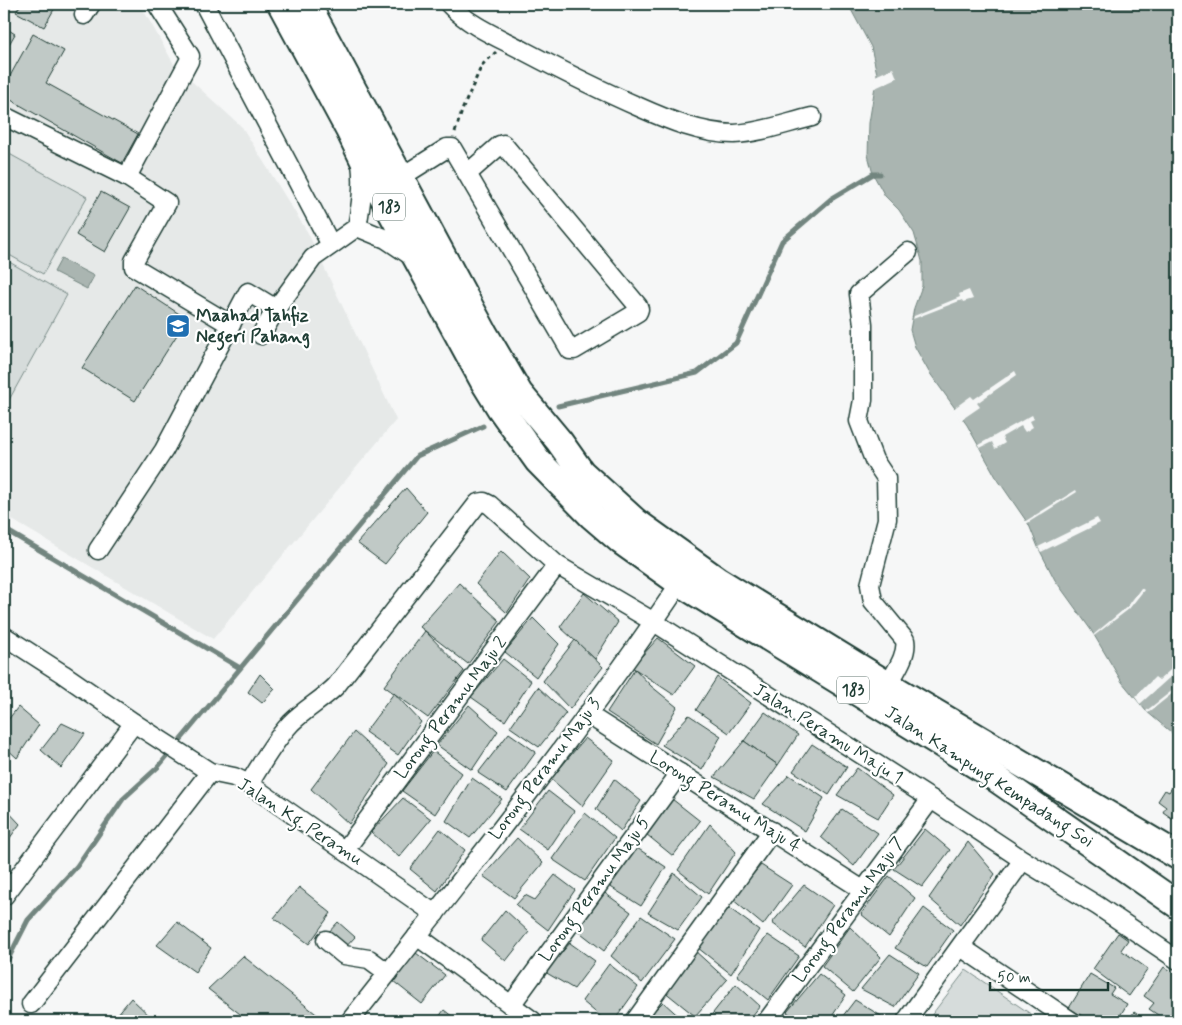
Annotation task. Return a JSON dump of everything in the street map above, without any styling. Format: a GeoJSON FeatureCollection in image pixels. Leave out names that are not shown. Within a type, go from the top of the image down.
{"type":"FeatureCollection","features":[{"type":"Feature","properties":{"kind":"highway","name":"183"},"geometry":{"type":"LineString","coordinates":[[281,4],[484,382],[510,401]]}},
{"type":"Feature","properties":{"kind":"highway","name":"183"},"geometry":{"type":"LineString","coordinates":[[307,4],[480,324],[510,401]]}},
{"type":"Feature","properties":{"kind":"highway","name":"Jalan Kampung Kempadang Soi"},"geometry":{"type":"LineString","coordinates":[[510,401],[558,440],[581,472],[601,492],[636,522],[717,580],[1178,856]]}},
{"type":"Feature","properties":{"kind":"highway","name":"Jalan Kampung Kempadang Soi"},"geometry":{"type":"LineString","coordinates":[[510,401],[538,461],[592,516],[621,541],[680,583],[984,770],[1178,903]]}},
{"type":"Feature","properties":{"kind":"highway"},"geometry":{"type":"LineString","coordinates":[[1178,870],[1174,870],[1169,874],[1168,881],[1178,903]]}},
{"type":"Feature","properties":{"kind":"street"},"geometry":{"type":"LineString","coordinates":[[127,177],[190,56],[157,4]]}},
{"type":"Feature","properties":{"kind":"street"},"geometry":{"type":"LineString","coordinates":[[204,4],[331,245]]}},
{"type":"Feature","properties":{"kind":"street"},"geometry":{"type":"LineString","coordinates":[[449,4],[455,11],[479,27],[591,86],[668,120],[704,130],[733,134],[757,131],[812,117]]}},
{"type":"Feature","properties":{"kind":"street"},"geometry":{"type":"LineString","coordinates":[[4,116],[127,177],[167,203],[134,261],[134,266],[231,325]]}},
{"type":"Feature","properties":{"kind":"street"},"geometry":{"type":"LineString","coordinates":[[261,335],[276,309],[313,258],[357,227],[363,180],[361,160],[349,130]]}},
{"type":"Feature","properties":{"kind":"street"},"geometry":{"type":"LineString","coordinates":[[401,177],[448,148],[452,148],[467,174],[570,350],[574,350],[638,312],[638,306],[503,144],[467,174]]}},
{"type":"Feature","properties":{"kind":"street"},"geometry":{"type":"LineString","coordinates":[[357,227],[386,239],[418,260]]}},
{"type":"Feature","properties":{"kind":"street"},"geometry":{"type":"LineString","coordinates":[[888,684],[905,653],[906,646],[904,640],[873,601],[870,585],[887,519],[886,478],[874,460],[860,421],[863,400],[863,324],[859,294],[908,252]]}},
{"type":"Feature","properties":{"kind":"street"},"geometry":{"type":"LineString","coordinates":[[98,550],[164,450],[248,292],[276,309]]}},
{"type":"Feature","properties":{"kind":"street","name":"Jalan Peramu Maju 1"},"geometry":{"type":"LineString","coordinates":[[249,784],[277,739],[292,722],[324,698],[336,686],[478,503],[484,502],[490,505],[557,566],[654,622],[1113,916],[1178,960]]}},
{"type":"Feature","properties":{"kind":"street","name":"Lorong Peramu Maju 2"},"geometry":{"type":"LineString","coordinates":[[345,850],[557,566]]}},
{"type":"Feature","properties":{"kind":"street","name":"Lorong Peramu Maju 3"},"geometry":{"type":"LineString","coordinates":[[350,1021],[435,914],[587,714],[680,583]]}},
{"type":"Feature","properties":{"kind":"street","name":"Jalan Kg. Peramu"},"geometry":{"type":"LineString","coordinates":[[4,636],[210,772],[234,777],[249,784],[435,914]]}},
{"type":"Feature","properties":{"kind":"street","name":"Lorong Peramu Maju 4"},"geometry":{"type":"LineString","coordinates":[[587,714],[863,890]]}},
{"type":"Feature","properties":{"kind":"street"},"geometry":{"type":"LineString","coordinates":[[4,896],[134,723]]}},
{"type":"Feature","properties":{"kind":"street"},"geometry":{"type":"LineString","coordinates":[[31,1004],[210,772]]}},
{"type":"Feature","properties":{"kind":"street","name":"Lorong Peramu Maju 5"},"geometry":{"type":"LineString","coordinates":[[511,1005],[680,773]]}},
{"type":"Feature","properties":{"kind":"street","name":"Lorong Peramu Maju 7"},"geometry":{"type":"LineString","coordinates":[[767,1021],[931,799]]}},
{"type":"Feature","properties":{"kind":"street"},"geometry":{"type":"LineString","coordinates":[[635,1021],[772,831]]}},
{"type":"Feature","properties":{"kind":"street"},"geometry":{"type":"LineString","coordinates":[[906,1021],[1023,860]]}},
{"type":"Feature","properties":{"kind":"street"},"geometry":{"type":"LineString","coordinates":[[417,936],[533,1021]]}},
{"type":"Feature","properties":{"kind":"street"},"geometry":{"type":"LineString","coordinates":[[326,940],[344,955],[369,959],[388,973]]}},
{"type":"Feature","properties":{"kind":"street"},"geometry":{"type":"LineString","coordinates":[[961,947],[1071,1021]]}},
{"type":"Feature","properties":{"kind":"path"},"geometry":{"type":"LineString","coordinates":[[448,148],[482,65],[507,41]]}},
{"type":"Feature","properties":{"kind":"shaded area","name":"Maahad Tahfiz Negeri Pahang"},"geometry":{"type":"Polygon","coordinates":[[[4,4],[140,4],[175,66],[242,127],[308,233],[396,420],[213,639],[4,515],[4,4]]]}},
{"type":"Feature","properties":{"kind":"shaded area"},"geometry":{"type":"Polygon","coordinates":[[[848,4],[1178,4],[1178,738],[1146,711],[1122,682],[1091,630],[1055,580],[1029,525],[996,477],[967,425],[929,372],[915,347],[910,330],[914,308],[922,286],[922,261],[914,233],[899,210],[885,196],[873,174],[868,155],[869,123],[877,74],[871,47],[848,4]]]}},
{"type":"Feature","properties":{"kind":"shaded area"},"geometry":{"type":"Polygon","coordinates":[[[4,151],[87,197],[43,274],[4,252],[4,151]]]}},
{"type":"Feature","properties":{"kind":"shaded area"},"geometry":{"type":"Polygon","coordinates":[[[4,259],[67,295],[4,409],[4,259]]]}},
{"type":"Feature","properties":{"kind":"shaded area"},"geometry":{"type":"Polygon","coordinates":[[[61,259],[94,276],[87,289],[54,272],[61,259]]]}},
{"type":"Feature","properties":{"kind":"shaded area"},"geometry":{"type":"Polygon","coordinates":[[[966,970],[1041,1021],[927,1021],[966,970]]]}},
{"type":"Feature","properties":{"kind":"pier"},"geometry":{"type":"Polygon","coordinates":[[[893,68],[897,78],[873,89],[875,76],[893,68]]]}},
{"type":"Feature","properties":{"kind":"pier"},"geometry":{"type":"Polygon","coordinates":[[[969,290],[973,299],[963,302],[962,300],[913,319],[914,316],[960,297],[959,294],[969,290]]]}},
{"type":"Feature","properties":{"kind":"pier"},"geometry":{"type":"Polygon","coordinates":[[[1015,371],[1017,375],[977,403],[980,407],[961,420],[953,409],[971,396],[974,399],[1015,371]]]}},
{"type":"Feature","properties":{"kind":"pier"},"geometry":{"type":"Polygon","coordinates":[[[1032,415],[1034,419],[1030,421],[1033,427],[1025,432],[1021,426],[1002,437],[1005,443],[995,449],[992,442],[980,448],[978,445],[1032,415]]]}},
{"type":"Feature","properties":{"kind":"pier"},"geometry":{"type":"Polygon","coordinates":[[[1076,490],[1077,492],[1026,524],[1024,522],[1076,490]]]}},
{"type":"Feature","properties":{"kind":"pier"},"geometry":{"type":"Polygon","coordinates":[[[1097,518],[1100,523],[1041,552],[1038,547],[1097,518]]]}},
{"type":"Feature","properties":{"kind":"pier"},"geometry":{"type":"Polygon","coordinates":[[[1141,588],[1144,590],[1129,609],[1093,635],[1128,606],[1141,588]]]}},
{"type":"Feature","properties":{"kind":"pier"},"geometry":{"type":"Polygon","coordinates":[[[1178,663],[1178,670],[1140,704],[1135,697],[1155,677],[1159,680],[1178,663]]]}},
{"type":"Feature","properties":{"kind":"pier"},"geometry":{"type":"Polygon","coordinates":[[[1178,686],[1178,689],[1148,713],[1146,711],[1178,686]]]}},
{"type":"Feature","properties":{"kind":"building"},"geometry":{"type":"Polygon","coordinates":[[[21,4],[57,4],[44,27],[16,12],[21,4]]]}},
{"type":"Feature","properties":{"kind":"building"},"geometry":{"type":"Polygon","coordinates":[[[4,27],[15,34],[4,53],[4,27]]]}},
{"type":"Feature","properties":{"kind":"building"},"geometry":{"type":"Polygon","coordinates":[[[33,34],[64,51],[46,83],[138,134],[122,163],[4,96],[4,87],[33,34]]]}},
{"type":"Feature","properties":{"kind":"building"},"geometry":{"type":"Polygon","coordinates":[[[101,192],[130,208],[105,252],[76,235],[101,192]]]}},
{"type":"Feature","properties":{"kind":"building"},"geometry":{"type":"Polygon","coordinates":[[[135,285],[187,319],[135,401],[82,368],[135,285]]]}},
{"type":"Feature","properties":{"kind":"building"},"geometry":{"type":"Polygon","coordinates":[[[406,488],[427,512],[385,564],[357,543],[406,488]]]}},
{"type":"Feature","properties":{"kind":"building"},"geometry":{"type":"Polygon","coordinates":[[[501,551],[530,579],[507,613],[476,584],[501,551]]]}},
{"type":"Feature","properties":{"kind":"building"},"geometry":{"type":"Polygon","coordinates":[[[459,583],[500,621],[468,664],[420,627],[459,583]]]}},
{"type":"Feature","properties":{"kind":"building"},"geometry":{"type":"Polygon","coordinates":[[[584,593],[618,622],[595,659],[560,627],[584,593]]]}},
{"type":"Feature","properties":{"kind":"building"},"geometry":{"type":"Polygon","coordinates":[[[533,618],[559,644],[536,677],[505,652],[533,618]]]}},
{"type":"Feature","properties":{"kind":"building"},"geometry":{"type":"Polygon","coordinates":[[[425,631],[464,671],[428,718],[384,686],[425,631]]]}},
{"type":"Feature","properties":{"kind":"building"},"geometry":{"type":"Polygon","coordinates":[[[658,638],[695,666],[674,695],[632,667],[658,638]]]}},
{"type":"Feature","properties":{"kind":"building"},"geometry":{"type":"Polygon","coordinates":[[[575,640],[603,667],[570,709],[543,681],[575,640]]]}},
{"type":"Feature","properties":{"kind":"building"},"geometry":{"type":"Polygon","coordinates":[[[503,659],[531,681],[505,721],[471,697],[503,659]]]}},
{"type":"Feature","properties":{"kind":"building"},"geometry":{"type":"Polygon","coordinates":[[[635,669],[651,686],[677,707],[656,744],[607,712],[635,669]]]}},
{"type":"Feature","properties":{"kind":"building"},"geometry":{"type":"Polygon","coordinates":[[[260,674],[275,689],[262,703],[248,692],[260,674]]]}},
{"type":"Feature","properties":{"kind":"building"},"geometry":{"type":"Polygon","coordinates":[[[717,677],[751,703],[729,733],[696,710],[717,677]]]}},
{"type":"Feature","properties":{"kind":"building"},"geometry":{"type":"Polygon","coordinates":[[[538,687],[566,713],[539,747],[510,727],[538,687]]]}},
{"type":"Feature","properties":{"kind":"building"},"geometry":{"type":"Polygon","coordinates":[[[394,693],[421,722],[398,755],[365,732],[394,693]]]}},
{"type":"Feature","properties":{"kind":"building"},"geometry":{"type":"Polygon","coordinates":[[[469,705],[498,731],[472,770],[437,745],[469,705]]]}},
{"type":"Feature","properties":{"kind":"building"},"geometry":{"type":"Polygon","coordinates":[[[18,707],[39,725],[17,758],[4,746],[4,725],[18,707]]]}},
{"type":"Feature","properties":{"kind":"building"},"geometry":{"type":"Polygon","coordinates":[[[765,712],[798,735],[778,765],[744,741],[765,712]]]}},
{"type":"Feature","properties":{"kind":"building"},"geometry":{"type":"Polygon","coordinates":[[[689,715],[721,736],[702,770],[662,745],[689,715]]]}},
{"type":"Feature","properties":{"kind":"building"},"geometry":{"type":"Polygon","coordinates":[[[62,723],[85,734],[61,768],[41,750],[62,723]]]}},
{"type":"Feature","properties":{"kind":"building"},"geometry":{"type":"Polygon","coordinates":[[[354,732],[389,764],[349,824],[311,789],[354,732]]]}},
{"type":"Feature","properties":{"kind":"building"},"geometry":{"type":"Polygon","coordinates":[[[509,733],[536,752],[507,792],[478,773],[509,733]]]}},
{"type":"Feature","properties":{"kind":"building"},"geometry":{"type":"Polygon","coordinates":[[[585,738],[614,760],[582,806],[551,779],[585,738]]]}},
{"type":"Feature","properties":{"kind":"building"},"geometry":{"type":"Polygon","coordinates":[[[744,741],[778,765],[754,799],[714,777],[744,741]]]}},
{"type":"Feature","properties":{"kind":"building"},"geometry":{"type":"Polygon","coordinates":[[[812,744],[847,767],[829,795],[793,771],[812,744]]]}},
{"type":"Feature","properties":{"kind":"building"},"geometry":{"type":"Polygon","coordinates":[[[433,751],[462,773],[435,814],[402,791],[433,751]]]}},
{"type":"Feature","properties":{"kind":"building"},"geometry":{"type":"Polygon","coordinates":[[[857,768],[893,795],[878,818],[837,795],[857,768]]]}},
{"type":"Feature","properties":{"kind":"building"},"geometry":{"type":"Polygon","coordinates":[[[789,775],[824,798],[805,831],[763,804],[789,775]]]}},
{"type":"Feature","properties":{"kind":"building"},"geometry":{"type":"Polygon","coordinates":[[[472,778],[502,799],[470,838],[446,821],[472,778]]]}},
{"type":"Feature","properties":{"kind":"building"},"geometry":{"type":"Polygon","coordinates":[[[614,779],[641,801],[621,831],[596,809],[614,779]]]}},
{"type":"Feature","properties":{"kind":"building"},"geometry":{"type":"Polygon","coordinates":[[[1175,783],[1178,785],[1178,810],[1173,819],[1163,812],[1166,807],[1158,801],[1165,790],[1169,792],[1175,783]]]}},
{"type":"Feature","properties":{"kind":"building"},"geometry":{"type":"Polygon","coordinates":[[[548,791],[574,811],[548,850],[519,829],[548,791]]]}},
{"type":"Feature","properties":{"kind":"building"},"geometry":{"type":"Polygon","coordinates":[[[403,798],[431,819],[399,857],[371,832],[403,798]]]}},
{"type":"Feature","properties":{"kind":"building"},"geometry":{"type":"Polygon","coordinates":[[[672,799],[700,821],[673,856],[646,834],[672,799]]]}},
{"type":"Feature","properties":{"kind":"building"},"geometry":{"type":"Polygon","coordinates":[[[4,807],[20,824],[4,846],[4,807]]]}},
{"type":"Feature","properties":{"kind":"building"},"geometry":{"type":"Polygon","coordinates":[[[842,809],[878,833],[854,866],[821,837],[842,809]]]}},
{"type":"Feature","properties":{"kind":"building"},"geometry":{"type":"Polygon","coordinates":[[[585,813],[615,838],[585,881],[552,859],[585,813]]]}},
{"type":"Feature","properties":{"kind":"building"},"geometry":{"type":"Polygon","coordinates":[[[710,824],[736,852],[708,894],[678,870],[710,824]]]}},
{"type":"Feature","properties":{"kind":"building"},"geometry":{"type":"Polygon","coordinates":[[[440,829],[465,850],[437,891],[410,869],[440,829]]]}},
{"type":"Feature","properties":{"kind":"building"},"geometry":{"type":"Polygon","coordinates":[[[925,829],[950,850],[922,887],[894,869],[925,829]]]}},
{"type":"Feature","properties":{"kind":"building"},"geometry":{"type":"Polygon","coordinates":[[[517,838],[543,863],[514,898],[483,876],[517,838]]]}},
{"type":"Feature","properties":{"kind":"building"},"geometry":{"type":"Polygon","coordinates":[[[968,842],[995,874],[960,925],[929,898],[968,842]]]}},
{"type":"Feature","properties":{"kind":"building"},"geometry":{"type":"Polygon","coordinates":[[[637,848],[666,867],[641,906],[609,886],[637,848]]]}},
{"type":"Feature","properties":{"kind":"building"},"geometry":{"type":"Polygon","coordinates":[[[4,865],[11,872],[4,880],[4,865]]]}},
{"type":"Feature","properties":{"kind":"building"},"geometry":{"type":"Polygon","coordinates":[[[761,865],[792,885],[763,925],[732,899],[761,865]]]}},
{"type":"Feature","properties":{"kind":"building"},"geometry":{"type":"Polygon","coordinates":[[[674,873],[702,897],[678,930],[648,913],[674,873]]]}},
{"type":"Feature","properties":{"kind":"building"},"geometry":{"type":"Polygon","coordinates":[[[555,875],[575,890],[548,930],[516,905],[525,895],[535,900],[555,875]]]}},
{"type":"Feature","properties":{"kind":"building"},"geometry":{"type":"Polygon","coordinates":[[[889,876],[915,898],[889,937],[861,914],[889,876]]]}},
{"type":"Feature","properties":{"kind":"building"},"geometry":{"type":"Polygon","coordinates":[[[804,885],[833,905],[805,947],[772,923],[804,885]]]}},
{"type":"Feature","properties":{"kind":"building"},"geometry":{"type":"Polygon","coordinates":[[[299,887],[331,913],[309,944],[274,918],[299,887]]]}},
{"type":"Feature","properties":{"kind":"building"},"geometry":{"type":"Polygon","coordinates":[[[602,891],[631,912],[604,951],[577,930],[602,891]]]}},
{"type":"Feature","properties":{"kind":"building"},"geometry":{"type":"Polygon","coordinates":[[[729,908],[759,930],[731,974],[698,948],[729,908]]]}},
{"type":"Feature","properties":{"kind":"building"},"geometry":{"type":"Polygon","coordinates":[[[924,908],[953,930],[927,967],[895,948],[924,908]]]}},
{"type":"Feature","properties":{"kind":"building"},"geometry":{"type":"Polygon","coordinates":[[[505,910],[529,932],[506,961],[481,940],[505,910]]]}},
{"type":"Feature","properties":{"kind":"building"},"geometry":{"type":"Polygon","coordinates":[[[641,916],[675,939],[642,983],[611,956],[641,916]]]}},
{"type":"Feature","properties":{"kind":"building"},"geometry":{"type":"Polygon","coordinates":[[[177,922],[211,948],[195,972],[157,945],[177,922]]]}},
{"type":"Feature","properties":{"kind":"building"},"geometry":{"type":"Polygon","coordinates":[[[338,922],[355,937],[343,950],[327,934],[338,922]]]}},
{"type":"Feature","properties":{"kind":"building"},"geometry":{"type":"Polygon","coordinates":[[[850,927],[881,957],[853,992],[822,966],[850,927]]]}},
{"type":"Feature","properties":{"kind":"building"},"geometry":{"type":"Polygon","coordinates":[[[1118,933],[1128,940],[1121,950],[1148,969],[1129,996],[1093,969],[1118,933]]]}},
{"type":"Feature","properties":{"kind":"building"},"geometry":{"type":"Polygon","coordinates":[[[768,935],[799,956],[768,1000],[737,975],[768,935]]]}},
{"type":"Feature","properties":{"kind":"building"},"geometry":{"type":"Polygon","coordinates":[[[570,943],[595,961],[574,989],[545,972],[570,943]]]}},
{"type":"Feature","properties":{"kind":"building"},"geometry":{"type":"Polygon","coordinates":[[[694,950],[727,980],[695,1016],[664,991],[694,950]]]}},
{"type":"Feature","properties":{"kind":"building"},"geometry":{"type":"Polygon","coordinates":[[[416,953],[445,975],[422,1004],[393,981],[416,953]]]}},
{"type":"Feature","properties":{"kind":"building"},"geometry":{"type":"Polygon","coordinates":[[[890,954],[919,973],[895,1007],[861,989],[890,954]]]}},
{"type":"Feature","properties":{"kind":"building"},"geometry":{"type":"Polygon","coordinates":[[[243,956],[320,1017],[316,1021],[249,1021],[208,989],[243,956]]]}},
{"type":"Feature","properties":{"kind":"building"},"geometry":{"type":"Polygon","coordinates":[[[609,964],[638,987],[614,1021],[606,1021],[582,1001],[609,964]]]}},
{"type":"Feature","properties":{"kind":"building"},"geometry":{"type":"Polygon","coordinates":[[[1164,967],[1178,977],[1178,1021],[1167,1021],[1149,1009],[1154,1003],[1144,996],[1164,967]]]}},
{"type":"Feature","properties":{"kind":"building"},"geometry":{"type":"Polygon","coordinates":[[[819,974],[846,995],[829,1021],[799,1021],[787,1012],[819,974]]]}},
{"type":"Feature","properties":{"kind":"building"},"geometry":{"type":"Polygon","coordinates":[[[1090,974],[1114,988],[1110,994],[1127,1004],[1117,1021],[1091,1021],[1069,1008],[1090,974]]]}},
{"type":"Feature","properties":{"kind":"building"},"geometry":{"type":"Polygon","coordinates":[[[736,984],[760,1006],[748,1021],[713,1021],[709,1018],[736,984]]]}},
{"type":"Feature","properties":{"kind":"building"},"geometry":{"type":"Polygon","coordinates":[[[131,998],[155,1021],[112,1021],[131,998]]]}},
{"type":"Feature","properties":{"kind":"building"},"geometry":{"type":"Polygon","coordinates":[[[855,1000],[886,1019],[885,1021],[839,1021],[855,1000]]]}},
{"type":"Feature","properties":{"kind":"building"},"geometry":{"type":"Polygon","coordinates":[[[663,1002],[684,1021],[644,1021],[663,1002]]]}},
{"type":"Feature","properties":{"kind":"building"},"geometry":{"type":"Polygon","coordinates":[[[444,1010],[458,1021],[436,1021],[444,1010]]]}},
{"type":"Feature","properties":{"kind":"building"},"geometry":{"type":"Polygon","coordinates":[[[1134,1012],[1147,1021],[1128,1021],[1134,1012]]]}},
{"type":"Feature","properties":{"kind":"waterway"},"geometry":{"type":"LineString","coordinates":[[558,406],[697,373],[736,343],[782,241],[831,199],[873,174],[880,174]]}},
{"type":"Feature","properties":{"kind":"waterway"},"geometry":{"type":"LineString","coordinates":[[4,967],[28,920],[77,866],[123,799],[158,767],[417,456],[483,426]]}},
{"type":"Feature","properties":{"kind":"waterway"},"geometry":{"type":"LineString","coordinates":[[4,529],[240,668]]}},
{"type":"Feature","properties":{"kind":"place","name":"Maahad Tahfiz Negeri Pahang"},"geometry":{"type":"Point","coordinates":[178,326]}}]}
